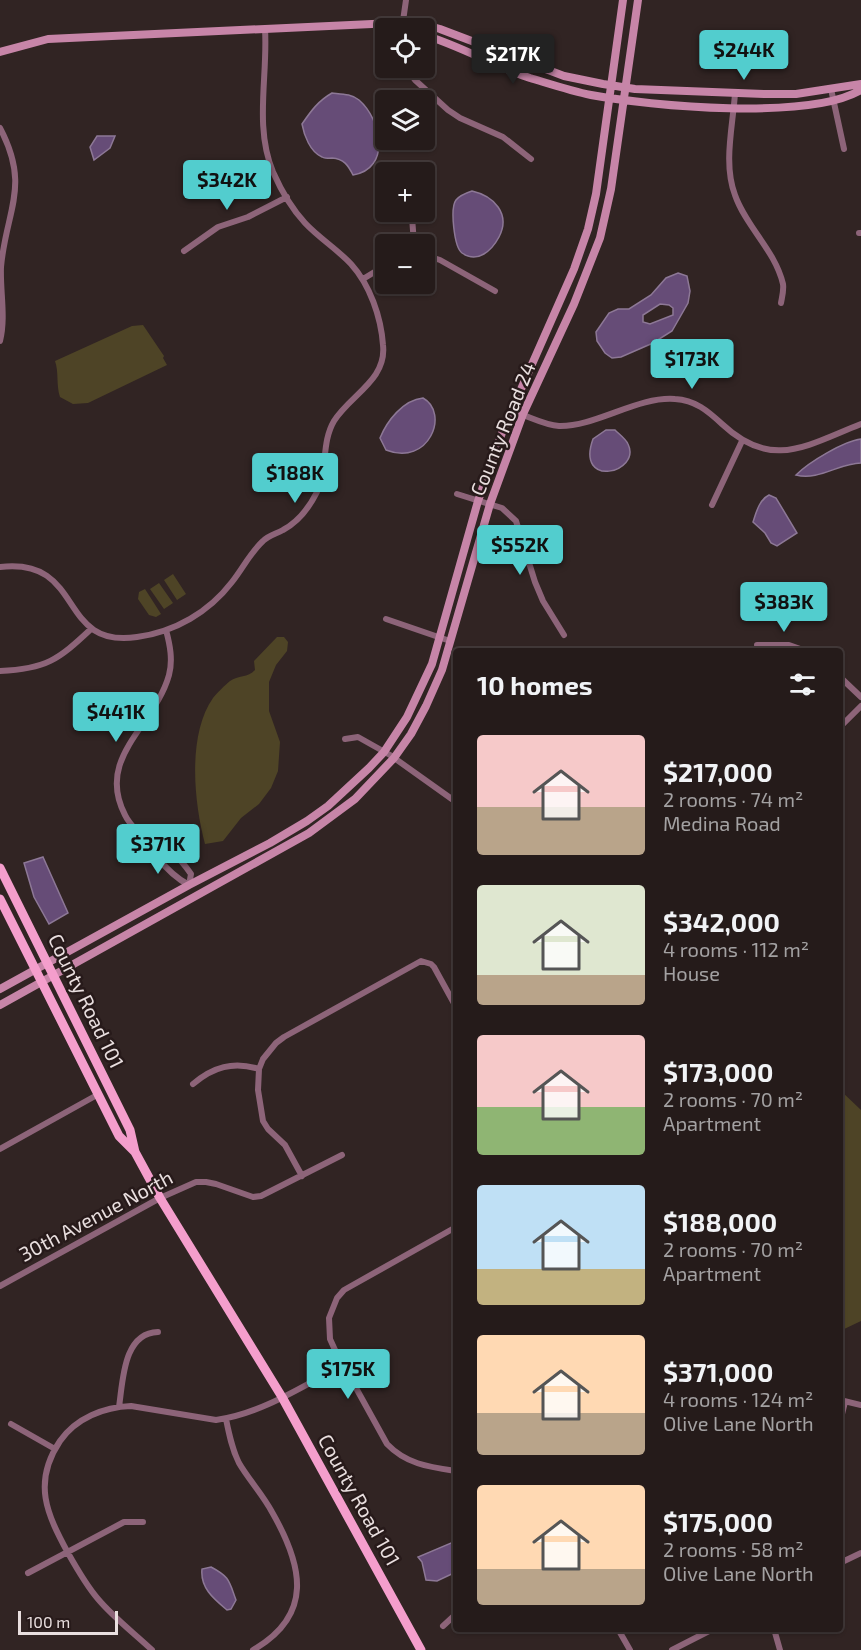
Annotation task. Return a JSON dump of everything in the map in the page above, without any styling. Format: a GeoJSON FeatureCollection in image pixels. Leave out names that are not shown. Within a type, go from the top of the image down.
{"type":"FeatureCollection","features":[{"type":"Feature","properties":{"kind":"main road","name":"County Road 101"},"geometry":{"type":"LineString","coordinates":[[0,868],[130,1130],[135,1152],[160,1198],[282,1397],[421,1650]]}},
{"type":"Feature","properties":{"kind":"main road","name":"County Road 101"},"geometry":{"type":"LineString","coordinates":[[0,899],[97,1095],[119,1136],[135,1152]]}},
{"type":"Feature","properties":{"kind":"street"},"geometry":{"type":"LineString","coordinates":[[403,18],[406,0]]}},
{"type":"Feature","properties":{"kind":"street","name":"County Road 24"},"geometry":{"type":"LineString","coordinates":[[0,1005],[196,897],[329,820],[355,800],[389,755],[420,692],[440,638],[478,501],[511,411],[574,269],[588,229],[596,194],[611,98],[623,0]]}},
{"type":"Feature","properties":{"kind":"street","name":"County Road 24"},"geometry":{"type":"LineString","coordinates":[[0,989],[189,885],[267,845],[307,821],[350,788],[411,734],[442,670],[490,504],[523,414],[574,304],[600,238],[611,189],[638,0]]}},
{"type":"Feature","properties":{"kind":"street"},"geometry":{"type":"LineString","coordinates":[[0,52],[48,39],[375,24]]}},
{"type":"Feature","properties":{"kind":"street"},"geometry":{"type":"LineString","coordinates":[[0,567],[24,566],[46,574],[56,581],[78,615],[91,629],[114,639],[125,639],[166,630],[183,623],[212,603],[234,580],[256,548],[266,538],[293,523],[312,502],[322,477],[326,440],[330,429],[336,419],[376,375],[384,346],[375,308],[363,279],[341,253],[305,223],[287,198],[273,171],[263,131],[262,111],[267,64],[265,28]]}},
{"type":"Feature","properties":{"kind":"street"},"geometry":{"type":"LineString","coordinates":[[435,28],[564,76],[612,86],[796,94],[861,84]]}},
{"type":"Feature","properties":{"kind":"street"},"geometry":{"type":"LineString","coordinates":[[435,39],[530,78],[590,95],[656,104],[734,108],[796,106],[833,100],[861,90]]}},
{"type":"Feature","properties":{"kind":"street"},"geometry":{"type":"LineString","coordinates":[[414,78],[448,110],[503,137],[531,159]]}},
{"type":"Feature","properties":{"kind":"street"},"geometry":{"type":"LineString","coordinates":[[831,89],[844,149]]}},
{"type":"Feature","properties":{"kind":"street"},"geometry":{"type":"LineString","coordinates":[[735,93],[729,166],[732,186],[740,207],[770,253],[784,286],[781,303]]}},
{"type":"Feature","properties":{"kind":"street"},"geometry":{"type":"LineString","coordinates":[[0,341],[3,250],[16,188],[13,160],[1,131]]}},
{"type":"Feature","properties":{"kind":"street"},"geometry":{"type":"LineString","coordinates":[[184,251],[218,227],[248,217],[287,198]]}},
{"type":"Feature","properties":{"kind":"street"},"geometry":{"type":"LineString","coordinates":[[435,258],[495,291]]}},
{"type":"Feature","properties":{"kind":"street"},"geometry":{"type":"LineString","coordinates":[[363,279],[375,272]]}},
{"type":"Feature","properties":{"kind":"street"},"geometry":{"type":"LineString","coordinates":[[511,411],[556,426],[571,425],[660,399],[674,399],[701,406],[742,441],[768,451],[796,450],[861,424]]}},
{"type":"Feature","properties":{"kind":"street"},"geometry":{"type":"LineString","coordinates":[[712,505],[742,441]]}},
{"type":"Feature","properties":{"kind":"street"},"geometry":{"type":"LineString","coordinates":[[457,494],[502,508],[516,521],[543,601],[564,634]]}},
{"type":"Feature","properties":{"kind":"street"},"geometry":{"type":"LineString","coordinates":[[386,619],[450,641]]}},
{"type":"Feature","properties":{"kind":"street"},"geometry":{"type":"LineString","coordinates":[[0,671],[47,664],[66,652],[91,629]]}},
{"type":"Feature","properties":{"kind":"street"},"geometry":{"type":"LineString","coordinates":[[166,630],[170,644],[170,673],[165,686],[119,762],[116,788],[118,801],[126,818],[148,844],[154,855],[181,881],[189,885],[196,897]]}},
{"type":"Feature","properties":{"kind":"street"},"geometry":{"type":"LineString","coordinates":[[757,645],[789,645],[798,648]]}},
{"type":"Feature","properties":{"kind":"street"},"geometry":{"type":"LineString","coordinates":[[843,680],[861,697]]}},
{"type":"Feature","properties":{"kind":"street"},"geometry":{"type":"LineString","coordinates":[[843,724],[861,706]]}},
{"type":"Feature","properties":{"kind":"street"},"geometry":{"type":"LineString","coordinates":[[345,739],[358,737],[389,755],[453,800]]}},
{"type":"Feature","properties":{"kind":"street"},"geometry":{"type":"LineString","coordinates":[[148,844],[161,845],[177,856],[191,874],[189,885]]}},
{"type":"Feature","properties":{"kind":"street"},"geometry":{"type":"LineString","coordinates":[[302,1176],[285,1145],[263,1121],[258,1090],[259,1069],[269,1050],[284,1037],[417,962],[426,962],[434,967],[453,1002]]}},
{"type":"Feature","properties":{"kind":"street"},"geometry":{"type":"LineString","coordinates":[[193,1083],[208,1072],[226,1065],[240,1064],[259,1069]]}},
{"type":"Feature","properties":{"kind":"street"},"geometry":{"type":"LineString","coordinates":[[0,1149],[97,1095]]}},
{"type":"Feature","properties":{"kind":"street","name":"30th Avenue North"},"geometry":{"type":"LineString","coordinates":[[0,1286],[160,1198],[196,1182],[206,1182],[245,1195],[261,1196],[342,1155]]}},
{"type":"Feature","properties":{"kind":"street"},"geometry":{"type":"LineString","coordinates":[[453,1229],[354,1284],[337,1298],[329,1318],[330,1340],[381,1435],[395,1452],[415,1464],[453,1470]]}},
{"type":"Feature","properties":{"kind":"street"},"geometry":{"type":"LineString","coordinates":[[119,1407],[128,1355],[140,1338],[147,1333],[158,1332]]}},
{"type":"Feature","properties":{"kind":"street"},"geometry":{"type":"LineString","coordinates":[[152,1650],[99,1601],[87,1586],[49,1517],[45,1504],[45,1475],[55,1449],[68,1432],[85,1418],[98,1412],[131,1406],[216,1420],[225,1419],[272,1404],[343,1365]]}},
{"type":"Feature","properties":{"kind":"street"},"geometry":{"type":"LineString","coordinates":[[843,1401],[861,1405]]}},
{"type":"Feature","properties":{"kind":"street"},"geometry":{"type":"LineString","coordinates":[[225,1419],[233,1450],[240,1464],[273,1513],[285,1538],[294,1563],[298,1586],[294,1609],[286,1622],[276,1634],[253,1650]]}},
{"type":"Feature","properties":{"kind":"street"},"geometry":{"type":"LineString","coordinates":[[11,1424],[55,1449]]}},
{"type":"Feature","properties":{"kind":"street"},"geometry":{"type":"LineString","coordinates":[[28,1573],[124,1522],[143,1522]]}},
{"type":"Feature","properties":{"kind":"street"},"geometry":{"type":"LineString","coordinates":[[843,1562],[861,1553]]}},
{"type":"Feature","properties":{"kind":"street"},"geometry":{"type":"LineString","coordinates":[[443,1626],[453,1617]]}},
{"type":"Feature","properties":{"kind":"street"},"geometry":{"type":"LineString","coordinates":[[620,1632],[630,1650]]}},
{"type":"Feature","properties":{"kind":"street"},"geometry":{"type":"LineString","coordinates":[[672,1650],[707,1632]]}},
{"type":"Feature","properties":{"kind":"street"},"geometry":{"type":"LineString","coordinates":[[775,1632],[780,1650]]}},
{"type":"Feature","properties":{"kind":"shaded area"},"geometry":{"type":"Polygon","coordinates":[[[332,93],[350,95],[359,100],[373,119],[375,150],[378,150],[378,154],[373,164],[365,171],[353,175],[343,161],[323,158],[308,143],[302,124],[323,99],[332,93]]]}},
{"type":"Feature","properties":{"kind":"shaded area"},"geometry":{"type":"Polygon","coordinates":[[[97,136],[115,136],[110,148],[94,160],[90,147],[97,136]]]}},
{"type":"Feature","properties":{"kind":"shaded area"},"geometry":{"type":"Polygon","coordinates":[[[472,191],[480,193],[493,202],[502,214],[503,221],[499,237],[493,247],[484,254],[474,257],[462,253],[459,249],[453,219],[456,200],[461,195],[472,191]]]}},
{"type":"Feature","properties":{"kind":"shaded area"},"geometry":{"type":"Polygon","coordinates":[[[678,273],[687,276],[690,291],[688,303],[672,331],[653,343],[621,357],[612,358],[605,353],[597,341],[596,332],[609,313],[618,309],[629,309],[651,295],[666,278],[678,273]],[[660,304],[643,315],[643,322],[650,324],[673,315],[673,308],[660,304]]]}},
{"type":"Feature","properties":{"kind":"shaded area"},"geometry":{"type":"Polygon","coordinates":[[[143,325],[164,356],[167,365],[88,403],[73,404],[60,397],[55,361],[132,326],[143,325]]]}},
{"type":"Feature","properties":{"kind":"shaded area"},"geometry":{"type":"Polygon","coordinates":[[[423,398],[431,405],[435,415],[431,436],[424,445],[414,451],[401,453],[386,450],[380,438],[391,418],[402,407],[423,398]]]}},
{"type":"Feature","properties":{"kind":"shaded area"},"geometry":{"type":"Polygon","coordinates":[[[606,430],[615,430],[624,438],[630,454],[626,462],[609,471],[600,470],[593,465],[590,455],[593,439],[606,430]]]}},
{"type":"Feature","properties":{"kind":"shaded area"},"geometry":{"type":"Polygon","coordinates":[[[861,439],[861,463],[813,476],[796,475],[827,453],[861,439]]]}},
{"type":"Feature","properties":{"kind":"shaded area"},"geometry":{"type":"Polygon","coordinates":[[[769,495],[776,498],[797,533],[777,546],[771,543],[765,533],[753,522],[760,503],[769,495]]]}},
{"type":"Feature","properties":{"kind":"shaded area"},"geometry":{"type":"Polygon","coordinates":[[[173,574],[186,594],[177,600],[164,580],[173,574]]]}},
{"type":"Feature","properties":{"kind":"shaded area"},"geometry":{"type":"Polygon","coordinates":[[[159,583],[173,603],[164,609],[150,589],[159,583]]]}},
{"type":"Feature","properties":{"kind":"shaded area"},"geometry":{"type":"Polygon","coordinates":[[[145,589],[161,614],[156,617],[149,615],[138,599],[139,592],[145,589]]]}},
{"type":"Feature","properties":{"kind":"shaded area"},"geometry":{"type":"Polygon","coordinates":[[[277,637],[284,637],[288,642],[287,651],[276,665],[269,682],[269,711],[280,742],[278,771],[271,788],[259,804],[241,818],[223,841],[205,844],[198,809],[195,770],[199,731],[205,713],[213,698],[228,683],[255,670],[254,661],[277,637]]]}},
{"type":"Feature","properties":{"kind":"shaded area"},"geometry":{"type":"Polygon","coordinates":[[[43,857],[68,913],[49,924],[34,897],[24,863],[43,857]]]}},
{"type":"Feature","properties":{"kind":"shaded area"},"geometry":{"type":"Polygon","coordinates":[[[843,1093],[861,1110],[861,1321],[843,1330],[843,1093]]]}},
{"type":"Feature","properties":{"kind":"shaded area"},"geometry":{"type":"Polygon","coordinates":[[[451,1543],[453,1545],[453,1573],[437,1581],[426,1580],[422,1562],[418,1557],[451,1543]]]}},
{"type":"Feature","properties":{"kind":"shaded area"},"geometry":{"type":"Polygon","coordinates":[[[211,1567],[222,1574],[230,1584],[236,1600],[231,1609],[227,1610],[222,1606],[203,1582],[202,1569],[211,1567]]]}}]}
